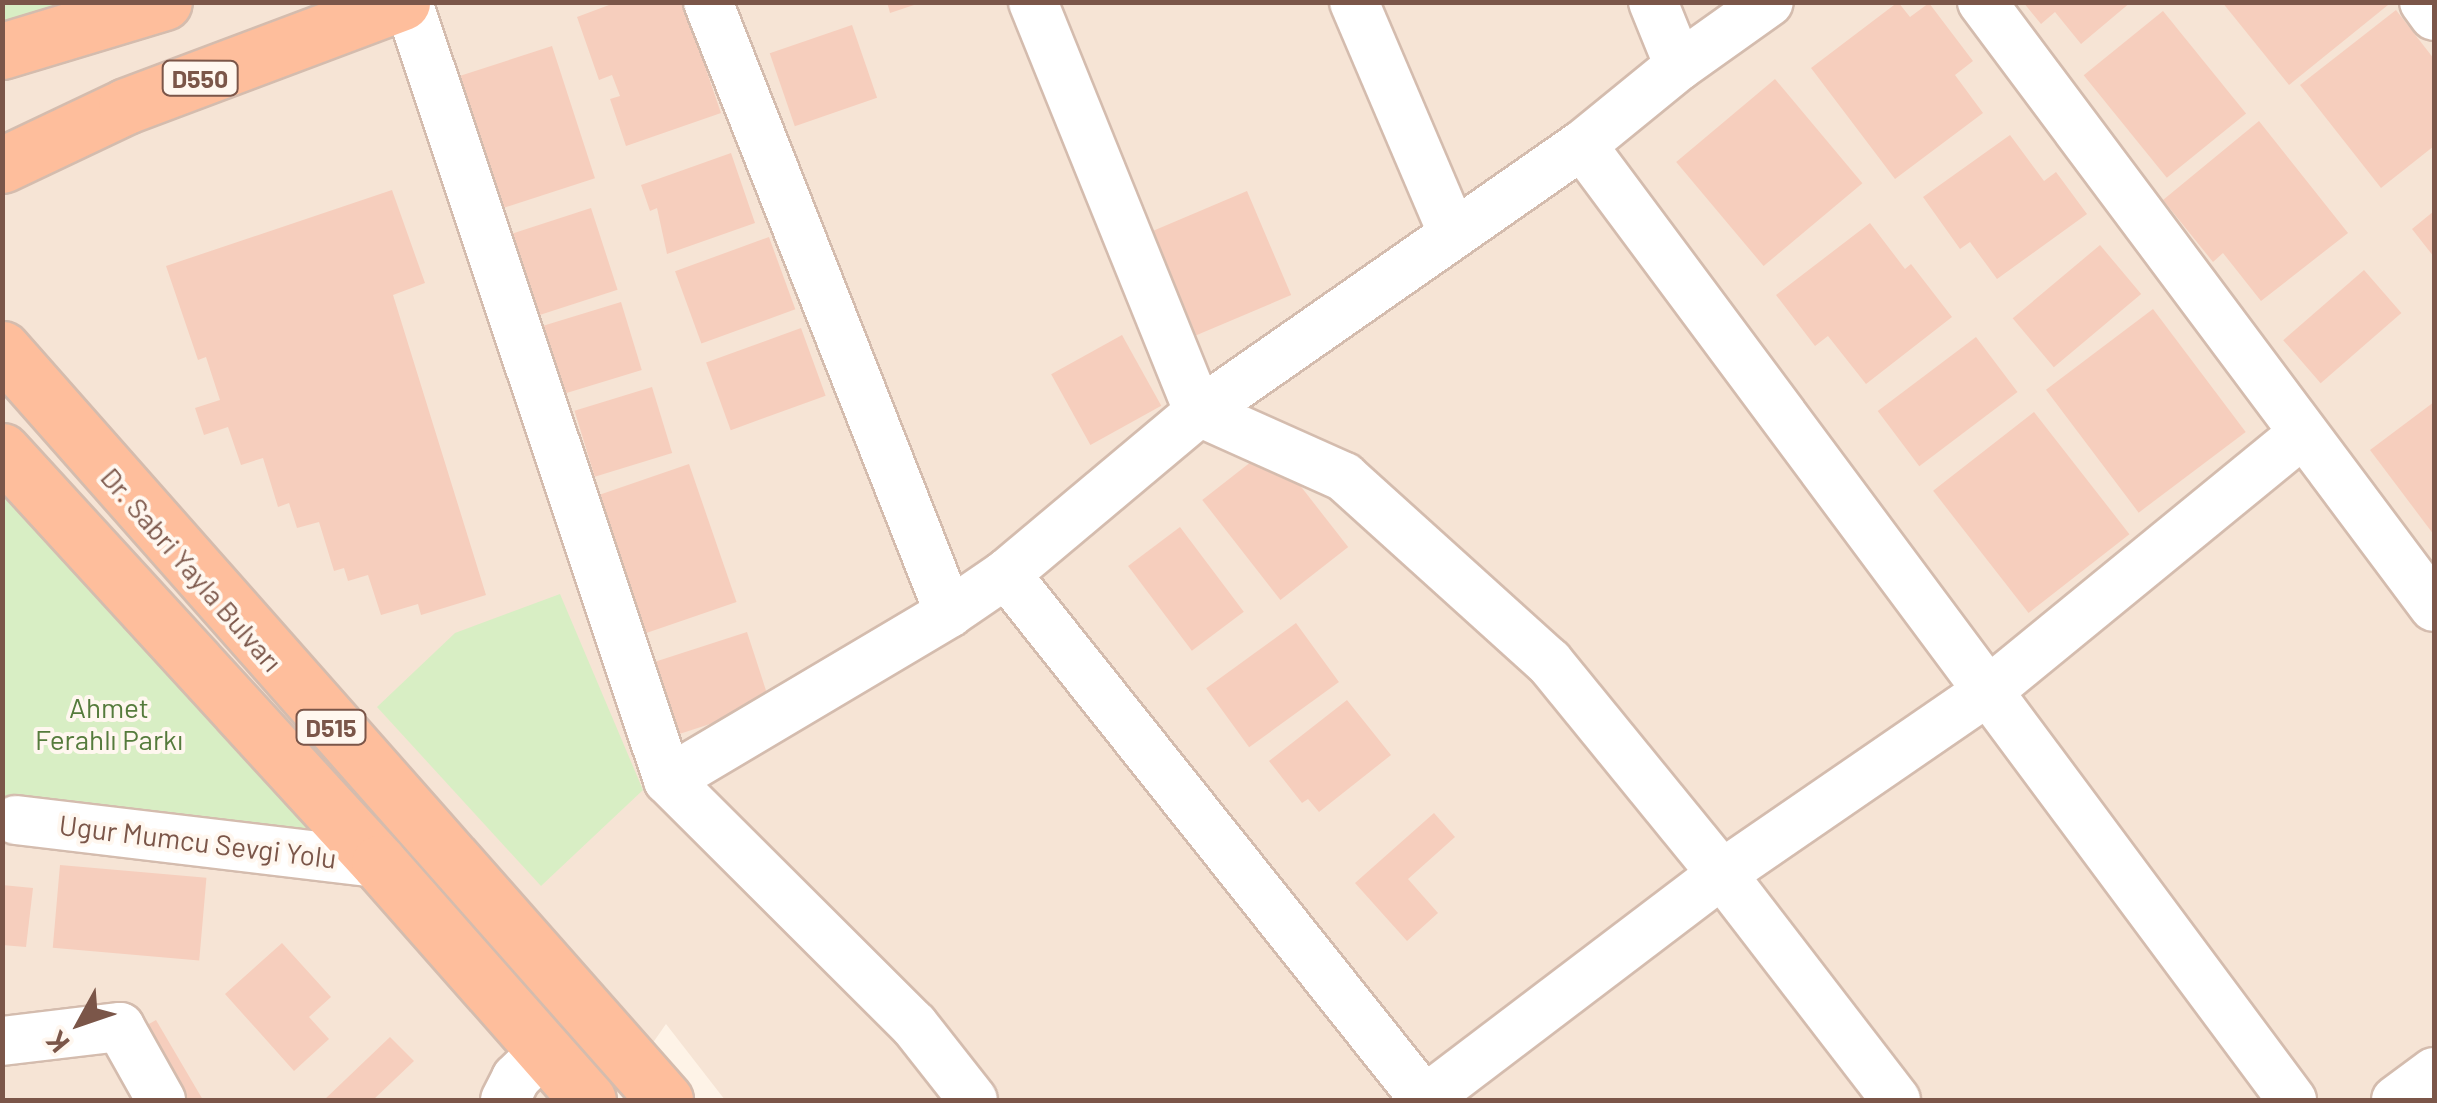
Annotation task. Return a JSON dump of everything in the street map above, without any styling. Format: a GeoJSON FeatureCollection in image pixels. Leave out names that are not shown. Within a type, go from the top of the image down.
{"type":"FeatureCollection","features":[{"type":"Feature","properties":{"kind":"highway"},"geometry":{"type":"LineString","coordinates":[[2,50],[164,2]]}},
{"type":"Feature","properties":{"kind":"highway","name":"D550"},"geometry":{"type":"LineString","coordinates":[[2,165],[126,106],[405,2]]}},
{"type":"Feature","properties":{"kind":"highway","name":"Dr. Sabri Yayla Bulvarı"},"geometry":{"type":"LineString","coordinates":[[2,349],[665,1100]]}},
{"type":"Feature","properties":{"kind":"highway","name":"Dr. Sabri Yayla Bulvarı"},"geometry":{"type":"LineString","coordinates":[[2,451],[380,864],[588,1100]]}},
{"type":"Feature","properties":{"kind":"street"},"geometry":{"type":"LineString","coordinates":[[405,2],[668,780],[914,1025],[973,1100]]}},
{"type":"Feature","properties":{"kind":"street"},"geometry":{"type":"LineString","coordinates":[[708,2],[949,613]]}},
{"type":"Feature","properties":{"kind":"street"},"geometry":{"type":"LineString","coordinates":[[1033,2],[1198,412],[1344,477],[1550,662],[1722,874],[1896,1100]]}},
{"type":"Feature","properties":{"kind":"street"},"geometry":{"type":"LineString","coordinates":[[1354,2],[1452,232]]}},
{"type":"Feature","properties":{"kind":"street"},"geometry":{"type":"LineString","coordinates":[[1653,2],[1679,66]]}},
{"type":"Feature","properties":{"kind":"street"},"geometry":{"type":"LineString","coordinates":[[668,780],[949,613],[1006,574],[1198,412],[1582,145],[1679,66],[1769,2]]}},
{"type":"Feature","properties":{"kind":"street"},"geometry":{"type":"LineString","coordinates":[[1982,2],[2434,607]]}},
{"type":"Feature","properties":{"kind":"street"},"geometry":{"type":"LineString","coordinates":[[2424,2],[2434,16]]}},
{"type":"Feature","properties":{"kind":"street"},"geometry":{"type":"LineString","coordinates":[[1582,145],[2292,1100]]}},
{"type":"Feature","properties":{"kind":"street"},"geometry":{"type":"LineString","coordinates":[[1006,574],[1425,1100],[1722,874],[1987,692],[2302,434]]}},
{"type":"Feature","properties":{"kind":"street","name":"Ugur Mumcu Sevgi Yolu"},"geometry":{"type":"LineString","coordinates":[[16,820],[380,864]]}},
{"type":"Feature","properties":{"kind":"street"},"geometry":{"type":"LineString","coordinates":[[2,1040],[120,1027],[161,1100]]}},
{"type":"Feature","properties":{"kind":"street"},"geometry":{"type":"LineString","coordinates":[[505,1100],[516,1078],[545,1050]]}},
{"type":"Feature","properties":{"kind":"street"},"geometry":{"type":"LineString","coordinates":[[2396,1100],[2434,1072]]}},
{"type":"Feature","properties":{"kind":"shaded area"},"geometry":{"type":"Polygon","coordinates":[[[2,3],[2434,3],[2434,1100],[725,1100],[666,1024],[613,1100],[3,1100],[2,3]]]}},
{"type":"Feature","properties":{"kind":"green space"},"geometry":{"type":"Polygon","coordinates":[[[3,3],[164,3],[3,51],[3,3]]]}},
{"type":"Feature","properties":{"kind":"green space","name":"Ahmet Ferahlı Parkı"},"geometry":{"type":"Polygon","coordinates":[[[3,451],[379,863],[3,818],[3,451]]]}},
{"type":"Feature","properties":{"kind":"green space"},"geometry":{"type":"Polygon","coordinates":[[[560,594],[643,790],[541,886],[377,707],[455,633],[560,594]]]}},
{"type":"Feature","properties":{"kind":"building"},"geometry":{"type":"Polygon","coordinates":[[[617,2],[683,2],[721,113],[626,146],[610,99],[620,96],[612,75],[599,80],[577,17],[617,2]]]}},
{"type":"Feature","properties":{"kind":"building"},"geometry":{"type":"Polygon","coordinates":[[[887,2],[920,2],[920,3],[890,13],[887,2]]]}},
{"type":"Feature","properties":{"kind":"building"},"geometry":{"type":"Polygon","coordinates":[[[1898,2],[1910,17],[1929,3],[1973,61],[1955,75],[1983,113],[1895,179],[1811,68],[1898,2]]]}},
{"type":"Feature","properties":{"kind":"building"},"geometry":{"type":"Polygon","coordinates":[[[2023,2],[2131,2],[2081,44],[2055,12],[2041,24],[2023,2]]]}},
{"type":"Feature","properties":{"kind":"building"},"geometry":{"type":"Polygon","coordinates":[[[2222,2],[2386,2],[2388,5],[2289,85],[2222,2]]]}},
{"type":"Feature","properties":{"kind":"building"},"geometry":{"type":"Polygon","coordinates":[[[2396,10],[2434,59],[2434,146],[2381,188],[2300,85],[2396,10]]]}},
{"type":"Feature","properties":{"kind":"building"},"geometry":{"type":"Polygon","coordinates":[[[2163,11],[2246,114],[2167,178],[2084,75],[2163,11]]]}},
{"type":"Feature","properties":{"kind":"building"},"geometry":{"type":"Polygon","coordinates":[[[852,25],[877,98],[795,126],[770,53],[852,25]]]}},
{"type":"Feature","properties":{"kind":"building"},"geometry":{"type":"Polygon","coordinates":[[[552,46],[595,178],[498,210],[455,78],[552,46]]]}},
{"type":"Feature","properties":{"kind":"building"},"geometry":{"type":"Polygon","coordinates":[[[1775,79],[1862,183],[1764,266],[1676,162],[1775,79]]]}},
{"type":"Feature","properties":{"kind":"building"},"geometry":{"type":"Polygon","coordinates":[[[2259,121],[2348,233],[2261,301],[2223,253],[2213,262],[2163,200],[2259,121]]]}},
{"type":"Feature","properties":{"kind":"building"},"geometry":{"type":"Polygon","coordinates":[[[2010,135],[2044,181],[2056,172],[2087,214],[1997,279],[1970,242],[1960,249],[1923,197],[2010,135]]]}},
{"type":"Feature","properties":{"kind":"building"},"geometry":{"type":"Polygon","coordinates":[[[731,153],[755,223],[667,254],[657,208],[650,211],[641,185],[731,153]]]}},
{"type":"Feature","properties":{"kind":"building"},"geometry":{"type":"Polygon","coordinates":[[[392,190],[425,283],[393,295],[486,595],[421,615],[418,604],[381,615],[368,575],[348,581],[344,568],[334,571],[319,522],[297,528],[289,503],[278,507],[263,458],[241,465],[228,427],[204,435],[195,408],[220,400],[206,357],[198,360],[166,266],[392,190]]]}},
{"type":"Feature","properties":{"kind":"building"},"geometry":{"type":"Polygon","coordinates":[[[1247,191],[1291,295],[1196,335],[1152,231],[1247,191]]]}},
{"type":"Feature","properties":{"kind":"building"},"geometry":{"type":"Polygon","coordinates":[[[591,208],[618,290],[532,318],[505,236],[591,208]]]}},
{"type":"Feature","properties":{"kind":"building"},"geometry":{"type":"Polygon","coordinates":[[[2434,211],[2434,257],[2412,229],[2434,211]]]}},
{"type":"Feature","properties":{"kind":"building"},"geometry":{"type":"Polygon","coordinates":[[[1870,223],[1905,269],[1911,264],[1952,317],[1866,384],[1828,336],[1815,346],[1776,295],[1870,223]]]}},
{"type":"Feature","properties":{"kind":"building"},"geometry":{"type":"Polygon","coordinates":[[[769,237],[795,309],[701,344],[675,271],[769,237]]]}},
{"type":"Feature","properties":{"kind":"building"},"geometry":{"type":"Polygon","coordinates":[[[2100,245],[2141,294],[2054,367],[2013,318],[2100,245]]]}},
{"type":"Feature","properties":{"kind":"building"},"geometry":{"type":"Polygon","coordinates":[[[2364,270],[2401,313],[2321,383],[2283,340],[2364,270]]]}},
{"type":"Feature","properties":{"kind":"building"},"geometry":{"type":"Polygon","coordinates":[[[621,302],[642,370],[552,397],[531,329],[621,302]]]}},
{"type":"Feature","properties":{"kind":"building"},"geometry":{"type":"Polygon","coordinates":[[[2153,309],[2246,432],[2139,513],[2046,390],[2153,309]]]}},
{"type":"Feature","properties":{"kind":"building"},"geometry":{"type":"Polygon","coordinates":[[[801,328],[826,396],[731,430],[706,363],[801,328]]]}},
{"type":"Feature","properties":{"kind":"building"},"geometry":{"type":"Polygon","coordinates":[[[1122,335],[1161,406],[1090,445],[1051,374],[1122,335]]]}},
{"type":"Feature","properties":{"kind":"building"},"geometry":{"type":"Polygon","coordinates":[[[1976,337],[2018,392],[1919,466],[1878,411],[1976,337]]]}},
{"type":"Feature","properties":{"kind":"building"},"geometry":{"type":"Polygon","coordinates":[[[652,387],[672,453],[595,477],[575,411],[652,387]]]}},
{"type":"Feature","properties":{"kind":"building"},"geometry":{"type":"Polygon","coordinates":[[[2434,402],[2434,535],[2370,450],[2434,402]]]}},
{"type":"Feature","properties":{"kind":"building"},"geometry":{"type":"Polygon","coordinates":[[[2034,412],[2129,534],[2029,613],[1933,491],[2034,412]]]}},
{"type":"Feature","properties":{"kind":"building"},"geometry":{"type":"Polygon","coordinates":[[[1270,447],[1348,547],[1280,600],[1202,500],[1270,447]]]}},
{"type":"Feature","properties":{"kind":"building"},"geometry":{"type":"Polygon","coordinates":[[[689,464],[737,602],[633,638],[585,500],[689,464]]]}},
{"type":"Feature","properties":{"kind":"building"},"geometry":{"type":"Polygon","coordinates":[[[1180,527],[1244,612],[1192,651],[1128,566],[1180,527]]]}},
{"type":"Feature","properties":{"kind":"building"},"geometry":{"type":"Polygon","coordinates":[[[1296,623],[1339,682],[1249,747],[1206,688],[1296,623]]]}},
{"type":"Feature","properties":{"kind":"building"},"geometry":{"type":"Polygon","coordinates":[[[747,632],[770,704],[668,738],[644,665],[747,632]]]}},
{"type":"Feature","properties":{"kind":"building"},"geometry":{"type":"Polygon","coordinates":[[[1347,700],[1391,755],[1319,812],[1308,799],[1302,803],[1269,761],[1347,700]]]}},
{"type":"Feature","properties":{"kind":"building"},"geometry":{"type":"Polygon","coordinates":[[[1434,813],[1455,837],[1408,879],[1438,913],[1407,941],[1355,883],[1434,813]]]}},
{"type":"Feature","properties":{"kind":"building"},"geometry":{"type":"Polygon","coordinates":[[[60,865],[206,878],[199,960],[53,948],[60,865]]]}},
{"type":"Feature","properties":{"kind":"building"},"geometry":{"type":"Polygon","coordinates":[[[2,885],[33,888],[26,947],[2,945],[2,885]]]}},
{"type":"Feature","properties":{"kind":"building"},"geometry":{"type":"Polygon","coordinates":[[[282,943],[331,997],[309,1017],[329,1039],[294,1071],[225,994],[282,943]]]}},
{"type":"Feature","properties":{"kind":"building"},"geometry":{"type":"Polygon","coordinates":[[[156,1020],[203,1100],[170,1100],[131,1034],[156,1020]]]}},
{"type":"Feature","properties":{"kind":"building"},"geometry":{"type":"Polygon","coordinates":[[[390,1037],[414,1061],[373,1100],[324,1100],[390,1037]]]}}]}
